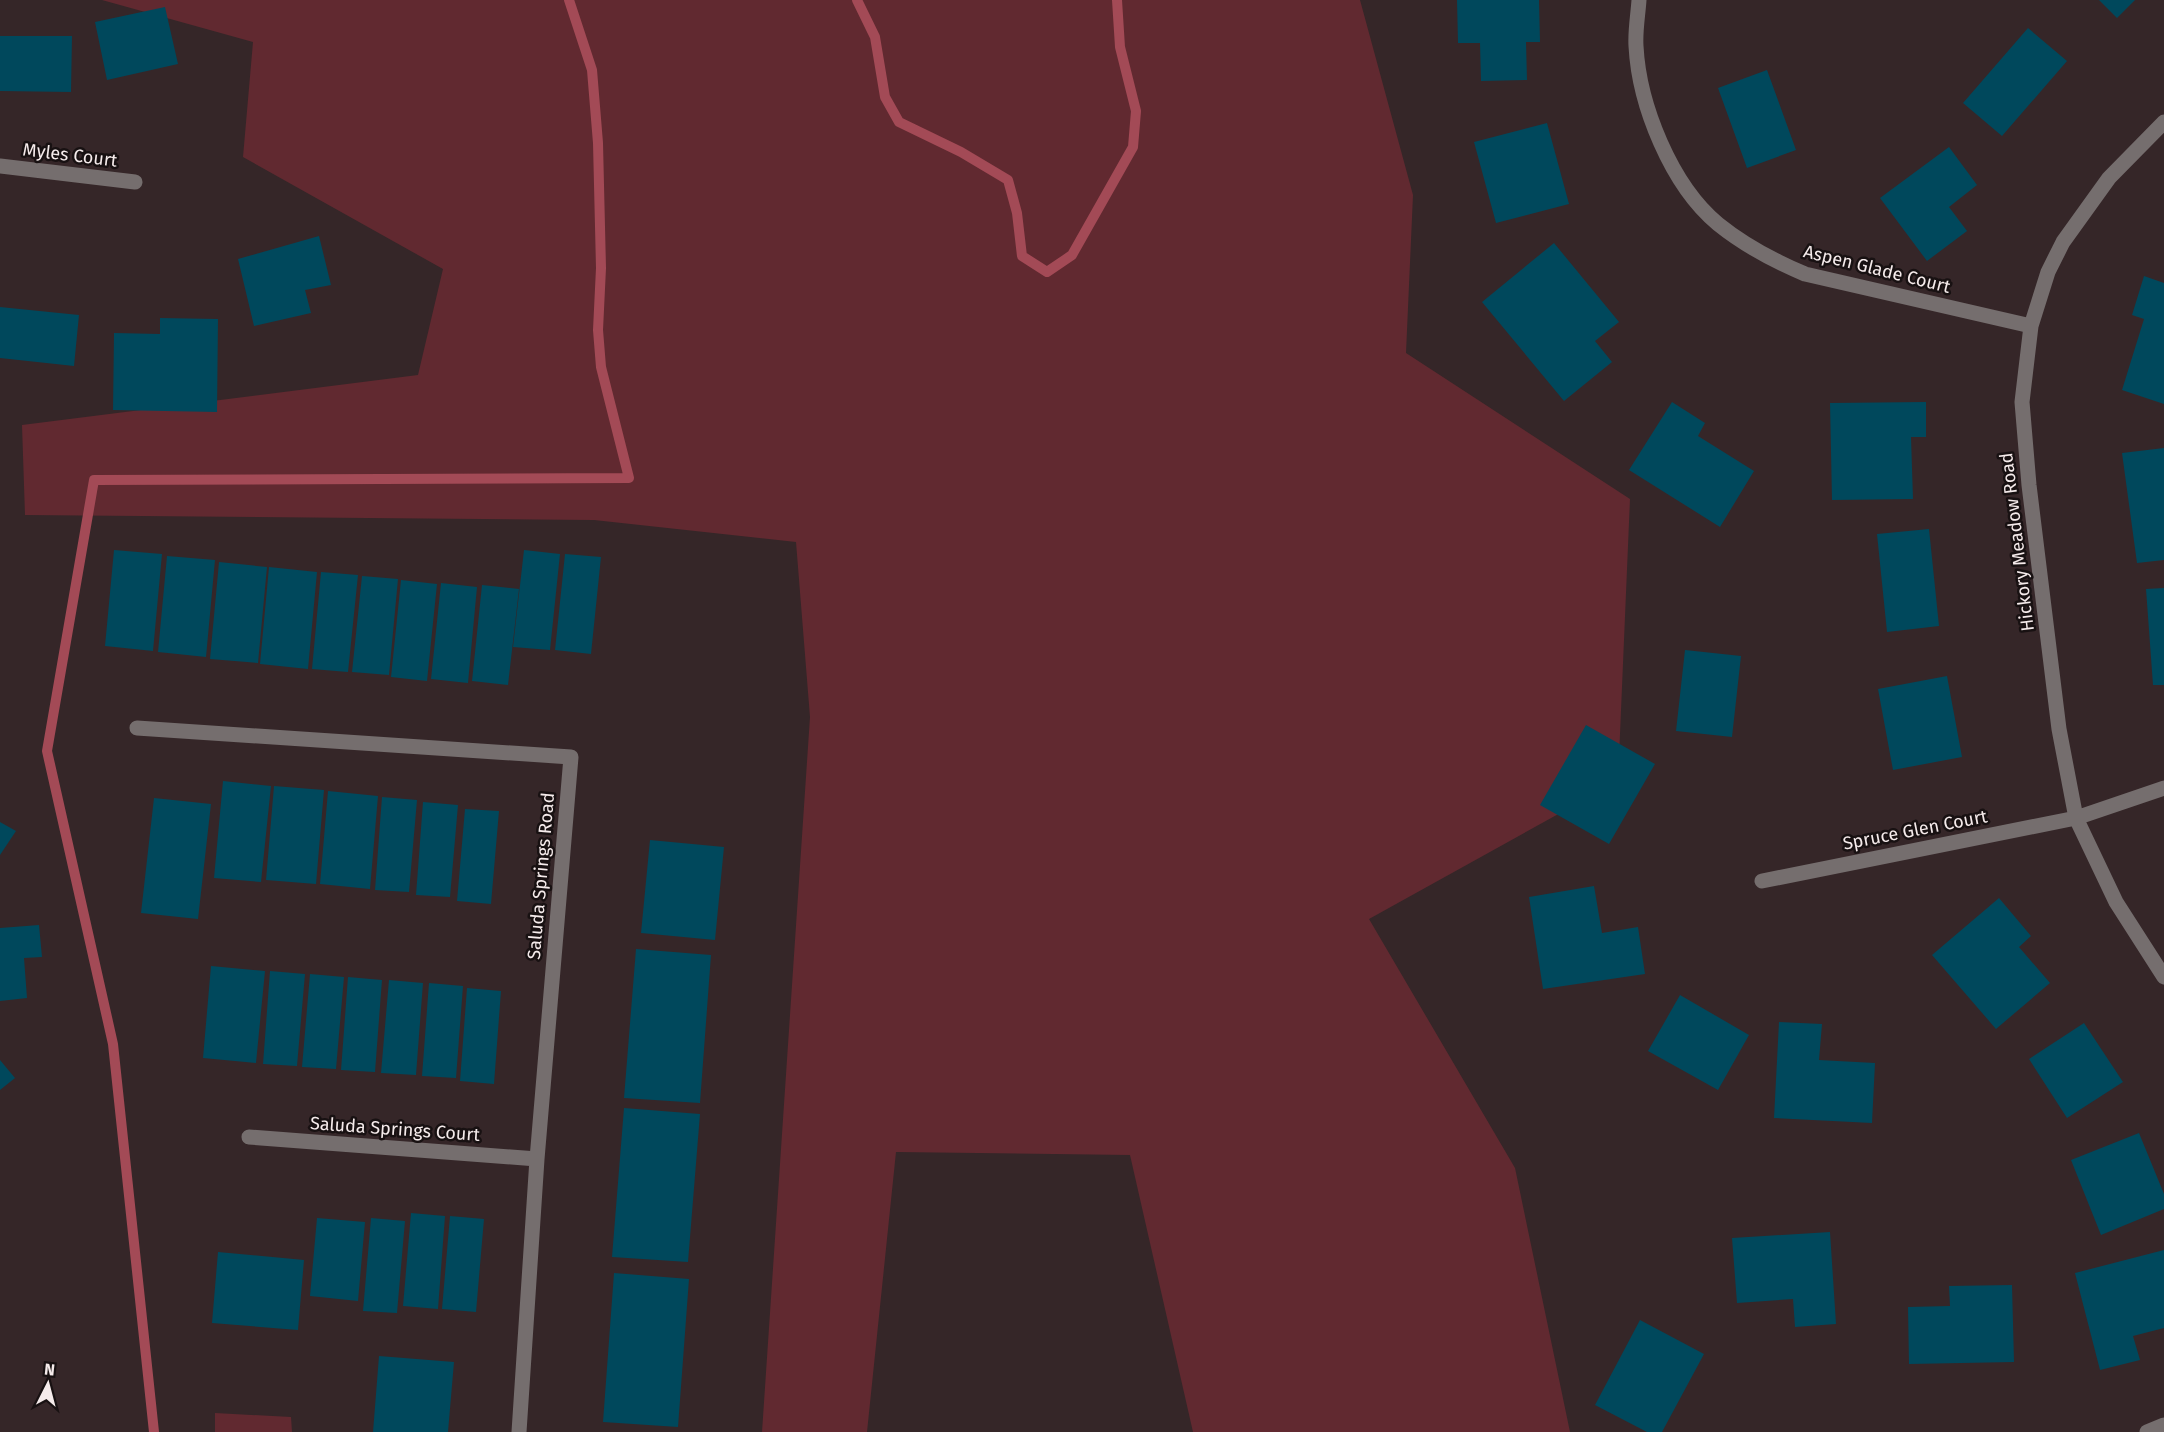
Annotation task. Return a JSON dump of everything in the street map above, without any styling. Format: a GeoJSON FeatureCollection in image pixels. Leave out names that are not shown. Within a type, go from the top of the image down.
{"type":"FeatureCollection","features":[{"type":"Feature","properties":{"kind":"street","name":"Aspen Glade Court"},"geometry":{"type":"LineString","coordinates":[[1639,0],[1635,43],[1639,76],[1659,141],[1695,199],[1718,223],[1774,261],[1805,274],[2031,326]]}},
{"type":"Feature","properties":{"kind":"street","name":"Hickory Meadow Road"},"geometry":{"type":"LineString","coordinates":[[2164,122],[2109,178],[2063,242],[2049,272],[2031,326],[2022,402],[2029,485],[2059,729],[2076,818],[2116,902],[2164,976]]}},
{"type":"Feature","properties":{"kind":"street","name":"Myles Court"},"geometry":{"type":"LineString","coordinates":[[0,166],[135,182]]}},
{"type":"Feature","properties":{"kind":"street","name":"Saluda Springs Road"},"geometry":{"type":"LineString","coordinates":[[137,728],[571,757],[537,1159],[519,1432]]}},
{"type":"Feature","properties":{"kind":"street","name":"Spruce Glen Court"},"geometry":{"type":"LineString","coordinates":[[1762,881],[2076,818],[2164,788]]}},
{"type":"Feature","properties":{"kind":"street","name":"Saluda Springs Court"},"geometry":{"type":"LineString","coordinates":[[249,1137],[537,1159]]}},
{"type":"Feature","properties":{"kind":"street"},"geometry":{"type":"LineString","coordinates":[[2146,1432],[2164,1425]]}},
{"type":"Feature","properties":{"kind":"shaded area"},"geometry":{"type":"Polygon","coordinates":[[[102,0],[1360,0],[1413,195],[1406,353],[1630,499],[1618,781],[1369,919],[1515,1168],[1570,1432],[1193,1432],[1130,1155],[896,1152],[867,1432],[762,1432],[810,717],[796,542],[594,520],[25,515],[22,425],[418,375],[443,269],[243,157],[253,42],[102,0]]]}},
{"type":"Feature","properties":{"kind":"shaded area"},"geometry":{"type":"Polygon","coordinates":[[[215,1413],[291,1417],[292,1432],[215,1432],[215,1413]]]}},
{"type":"Feature","properties":{"kind":"building"},"geometry":{"type":"Polygon","coordinates":[[[1457,0],[1539,0],[1540,42],[1526,42],[1527,80],[1481,81],[1480,43],[1458,43],[1457,0]]]}},
{"type":"Feature","properties":{"kind":"building"},"geometry":{"type":"Polygon","coordinates":[[[2099,0],[2135,0],[2117,18],[2099,0]]]}},
{"type":"Feature","properties":{"kind":"building"},"geometry":{"type":"Polygon","coordinates":[[[165,7],[178,64],[107,80],[95,22],[165,7]]]}},
{"type":"Feature","properties":{"kind":"building"},"geometry":{"type":"Polygon","coordinates":[[[2028,28],[2067,61],[2002,136],[1963,103],[2028,28]]]}},
{"type":"Feature","properties":{"kind":"building"},"geometry":{"type":"Polygon","coordinates":[[[0,36],[72,36],[71,92],[0,91],[0,36]]]}},
{"type":"Feature","properties":{"kind":"building"},"geometry":{"type":"Polygon","coordinates":[[[1767,70],[1796,150],[1747,168],[1718,88],[1767,70]]]}},
{"type":"Feature","properties":{"kind":"building"},"geometry":{"type":"Polygon","coordinates":[[[1547,123],[1569,204],[1496,223],[1474,142],[1547,123]]]}},
{"type":"Feature","properties":{"kind":"building"},"geometry":{"type":"Polygon","coordinates":[[[1949,147],[1977,185],[1949,207],[1967,231],[1927,261],[1880,198],[1949,147]]]}},
{"type":"Feature","properties":{"kind":"building"},"geometry":{"type":"Polygon","coordinates":[[[319,236],[331,285],[305,290],[311,313],[254,326],[238,259],[319,236]]]}},
{"type":"Feature","properties":{"kind":"building"},"geometry":{"type":"Polygon","coordinates":[[[1554,243],[1619,322],[1595,341],[1612,362],[1564,401],[1482,302],[1554,243]]]}},
{"type":"Feature","properties":{"kind":"building"},"geometry":{"type":"Polygon","coordinates":[[[2144,276],[2164,283],[2164,404],[2122,390],[2144,319],[2132,315],[2144,276]]]}},
{"type":"Feature","properties":{"kind":"building"},"geometry":{"type":"Polygon","coordinates":[[[0,307],[79,315],[74,366],[0,358],[0,307]]]}},
{"type":"Feature","properties":{"kind":"building"},"geometry":{"type":"Polygon","coordinates":[[[160,318],[218,319],[217,412],[113,410],[114,333],[160,334],[160,318]]]}},
{"type":"Feature","properties":{"kind":"building"},"geometry":{"type":"Polygon","coordinates":[[[1672,402],[1705,423],[1698,436],[1754,471],[1720,527],[1629,470],[1672,402]]]}},
{"type":"Feature","properties":{"kind":"building"},"geometry":{"type":"Polygon","coordinates":[[[1926,402],[1926,437],[1911,437],[1913,499],[1832,500],[1830,403],[1926,402]]]}},
{"type":"Feature","properties":{"kind":"building"},"geometry":{"type":"Polygon","coordinates":[[[2164,448],[2164,560],[2137,563],[2122,453],[2164,448]]]}},
{"type":"Feature","properties":{"kind":"building"},"geometry":{"type":"Polygon","coordinates":[[[1929,529],[1939,626],[1887,632],[1877,534],[1929,529]]]}},
{"type":"Feature","properties":{"kind":"building"},"geometry":{"type":"Polygon","coordinates":[[[114,550],[162,554],[153,651],[105,646],[114,550]]]}},
{"type":"Feature","properties":{"kind":"building"},"geometry":{"type":"Polygon","coordinates":[[[524,550],[560,554],[550,650],[513,647],[524,550]]]}},
{"type":"Feature","properties":{"kind":"building"},"geometry":{"type":"Polygon","coordinates":[[[565,554],[601,557],[591,654],[555,650],[565,554]]]}},
{"type":"Feature","properties":{"kind":"building"},"geometry":{"type":"Polygon","coordinates":[[[167,556],[215,560],[206,657],[158,652],[167,556]]]}},
{"type":"Feature","properties":{"kind":"building"},"geometry":{"type":"Polygon","coordinates":[[[219,562],[267,567],[258,663],[210,659],[219,562]]]}},
{"type":"Feature","properties":{"kind":"building"},"geometry":{"type":"Polygon","coordinates":[[[269,567],[317,572],[308,669],[260,664],[269,567]]]}},
{"type":"Feature","properties":{"kind":"building"},"geometry":{"type":"Polygon","coordinates":[[[321,572],[358,575],[348,672],[312,669],[321,572]]]}},
{"type":"Feature","properties":{"kind":"building"},"geometry":{"type":"Polygon","coordinates":[[[362,576],[398,579],[389,675],[352,672],[362,576]]]}},
{"type":"Feature","properties":{"kind":"building"},"geometry":{"type":"Polygon","coordinates":[[[401,580],[437,584],[427,681],[391,677],[401,580]]]}},
{"type":"Feature","properties":{"kind":"building"},"geometry":{"type":"Polygon","coordinates":[[[441,583],[477,587],[468,683],[431,679],[441,583]]]}},
{"type":"Feature","properties":{"kind":"building"},"geometry":{"type":"Polygon","coordinates":[[[482,585],[519,589],[508,685],[472,681],[482,585]]]}},
{"type":"Feature","properties":{"kind":"building"},"geometry":{"type":"Polygon","coordinates":[[[2164,588],[2164,685],[2153,685],[2146,589],[2164,588]]]}},
{"type":"Feature","properties":{"kind":"building"},"geometry":{"type":"Polygon","coordinates":[[[1685,650],[1741,656],[1732,737],[1676,731],[1685,650]]]}},
{"type":"Feature","properties":{"kind":"building"},"geometry":{"type":"Polygon","coordinates":[[[1947,676],[1962,757],[1893,770],[1878,689],[1947,676]]]}},
{"type":"Feature","properties":{"kind":"building"},"geometry":{"type":"Polygon","coordinates":[[[1586,725],[1655,764],[1609,844],[1540,805],[1586,725]]]}},
{"type":"Feature","properties":{"kind":"building"},"geometry":{"type":"Polygon","coordinates":[[[223,781],[271,786],[261,882],[214,878],[223,781]]]}},
{"type":"Feature","properties":{"kind":"building"},"geometry":{"type":"Polygon","coordinates":[[[274,786],[324,790],[316,884],[266,880],[274,786]]]}},
{"type":"Feature","properties":{"kind":"building"},"geometry":{"type":"Polygon","coordinates":[[[328,791],[378,796],[370,889],[320,884],[328,791]]]}},
{"type":"Feature","properties":{"kind":"building"},"geometry":{"type":"Polygon","coordinates":[[[382,797],[417,800],[409,892],[375,890],[382,797]]]}},
{"type":"Feature","properties":{"kind":"building"},"geometry":{"type":"Polygon","coordinates":[[[154,798],[211,804],[198,919],[141,913],[154,798]]]}},
{"type":"Feature","properties":{"kind":"building"},"geometry":{"type":"Polygon","coordinates":[[[423,802],[458,805],[450,897],[416,895],[423,802]]]}},
{"type":"Feature","properties":{"kind":"building"},"geometry":{"type":"Polygon","coordinates":[[[465,809],[499,811],[491,904],[457,901],[465,809]]]}},
{"type":"Feature","properties":{"kind":"building"},"geometry":{"type":"Polygon","coordinates":[[[0,822],[16,831],[0,855],[0,822]]]}},
{"type":"Feature","properties":{"kind":"building"},"geometry":{"type":"Polygon","coordinates":[[[650,840],[724,847],[715,940],[641,933],[650,840]]]}},
{"type":"Feature","properties":{"kind":"building"},"geometry":{"type":"Polygon","coordinates":[[[1594,886],[1602,933],[1638,927],[1645,974],[1543,989],[1529,897],[1594,886]]]}},
{"type":"Feature","properties":{"kind":"building"},"geometry":{"type":"Polygon","coordinates":[[[1999,898],[2031,936],[2019,947],[2050,983],[1996,1029],[1932,955],[1999,898]]]}},
{"type":"Feature","properties":{"kind":"building"},"geometry":{"type":"Polygon","coordinates":[[[39,925],[42,957],[24,958],[27,998],[0,1001],[0,928],[39,925]]]}},
{"type":"Feature","properties":{"kind":"building"},"geometry":{"type":"Polygon","coordinates":[[[636,949],[711,955],[700,1103],[624,1098],[636,949]]]}},
{"type":"Feature","properties":{"kind":"building"},"geometry":{"type":"Polygon","coordinates":[[[211,966],[265,971],[256,1063],[203,1058],[211,966]]]}},
{"type":"Feature","properties":{"kind":"building"},"geometry":{"type":"Polygon","coordinates":[[[270,971],[305,974],[297,1066],[263,1064],[270,971]]]}},
{"type":"Feature","properties":{"kind":"building"},"geometry":{"type":"Polygon","coordinates":[[[310,974],[344,977],[336,1069],[302,1067],[310,974]]]}},
{"type":"Feature","properties":{"kind":"building"},"geometry":{"type":"Polygon","coordinates":[[[348,977],[382,980],[375,1072],[341,1070],[348,977]]]}},
{"type":"Feature","properties":{"kind":"building"},"geometry":{"type":"Polygon","coordinates":[[[389,980],[423,983],[416,1075],[381,1073],[389,980]]]}},
{"type":"Feature","properties":{"kind":"building"},"geometry":{"type":"Polygon","coordinates":[[[429,983],[463,986],[456,1078],[422,1076],[429,983]]]}},
{"type":"Feature","properties":{"kind":"building"},"geometry":{"type":"Polygon","coordinates":[[[467,988],[501,991],[494,1084],[460,1081],[467,988]]]}},
{"type":"Feature","properties":{"kind":"building"},"geometry":{"type":"Polygon","coordinates":[[[1680,995],[1749,1035],[1718,1090],[1648,1051],[1680,995]]]}},
{"type":"Feature","properties":{"kind":"building"},"geometry":{"type":"Polygon","coordinates":[[[1779,1022],[1822,1024],[1819,1060],[1875,1063],[1872,1123],[1774,1118],[1779,1022]]]}},
{"type":"Feature","properties":{"kind":"building"},"geometry":{"type":"Polygon","coordinates":[[[2084,1023],[2123,1082],[2067,1118],[2029,1059],[2084,1023]]]}},
{"type":"Feature","properties":{"kind":"building"},"geometry":{"type":"Polygon","coordinates":[[[0,1060],[15,1078],[0,1090],[0,1060]]]}},
{"type":"Feature","properties":{"kind":"building"},"geometry":{"type":"Polygon","coordinates":[[[624,1108],[700,1114],[688,1262],[612,1257],[624,1108]]]}},
{"type":"Feature","properties":{"kind":"building"},"geometry":{"type":"Polygon","coordinates":[[[2139,1133],[2164,1194],[2164,1209],[2101,1235],[2071,1160],[2139,1133]]]}},
{"type":"Feature","properties":{"kind":"building"},"geometry":{"type":"Polygon","coordinates":[[[411,1213],[445,1216],[438,1309],[403,1306],[411,1213]]]}},
{"type":"Feature","properties":{"kind":"building"},"geometry":{"type":"Polygon","coordinates":[[[450,1216],[484,1219],[476,1312],[442,1309],[450,1216]]]}},
{"type":"Feature","properties":{"kind":"building"},"geometry":{"type":"Polygon","coordinates":[[[317,1218],[365,1222],[358,1301],[310,1296],[317,1218]]]}},
{"type":"Feature","properties":{"kind":"building"},"geometry":{"type":"Polygon","coordinates":[[[371,1218],[405,1221],[397,1313],[363,1311],[371,1218]]]}},
{"type":"Feature","properties":{"kind":"building"},"geometry":{"type":"Polygon","coordinates":[[[1830,1232],[1836,1324],[1795,1327],[1793,1299],[1737,1303],[1732,1238],[1830,1232]]]}},
{"type":"Feature","properties":{"kind":"building"},"geometry":{"type":"Polygon","coordinates":[[[2164,1250],[2164,1328],[2133,1336],[2140,1360],[2100,1370],[2075,1273],[2164,1250]]]}},
{"type":"Feature","properties":{"kind":"building"},"geometry":{"type":"Polygon","coordinates":[[[218,1252],[304,1260],[298,1330],[212,1323],[218,1252]]]}},
{"type":"Feature","properties":{"kind":"building"},"geometry":{"type":"Polygon","coordinates":[[[614,1273],[689,1279],[678,1427],[603,1422],[614,1273]]]}},
{"type":"Feature","properties":{"kind":"building"},"geometry":{"type":"Polygon","coordinates":[[[2012,1285],[2014,1362],[1909,1364],[1908,1307],[1950,1306],[1949,1286],[2012,1285]]]}},
{"type":"Feature","properties":{"kind":"building"},"geometry":{"type":"Polygon","coordinates":[[[1640,1320],[1704,1354],[1662,1432],[1647,1432],[1595,1405],[1640,1320]]]}},
{"type":"Feature","properties":{"kind":"building"},"geometry":{"type":"Polygon","coordinates":[[[379,1356],[454,1362],[448,1432],[373,1432],[379,1356]]]}},
{"type":"Feature","properties":{"kind":"waterway"},"geometry":{"type":"LineString","coordinates":[[154,1432],[113,1044],[47,751],[94,480],[629,478],[601,367],[598,330],[601,268],[598,143],[592,70],[569,0]]}},
{"type":"Feature","properties":{"kind":"waterway"},"geometry":{"type":"LineString","coordinates":[[857,0],[875,37],[885,97],[899,122],[961,152],[1008,180],[1017,213],[1022,256],[1047,272],[1072,255],[1133,147],[1136,111],[1120,47],[1117,0]]}}]}
